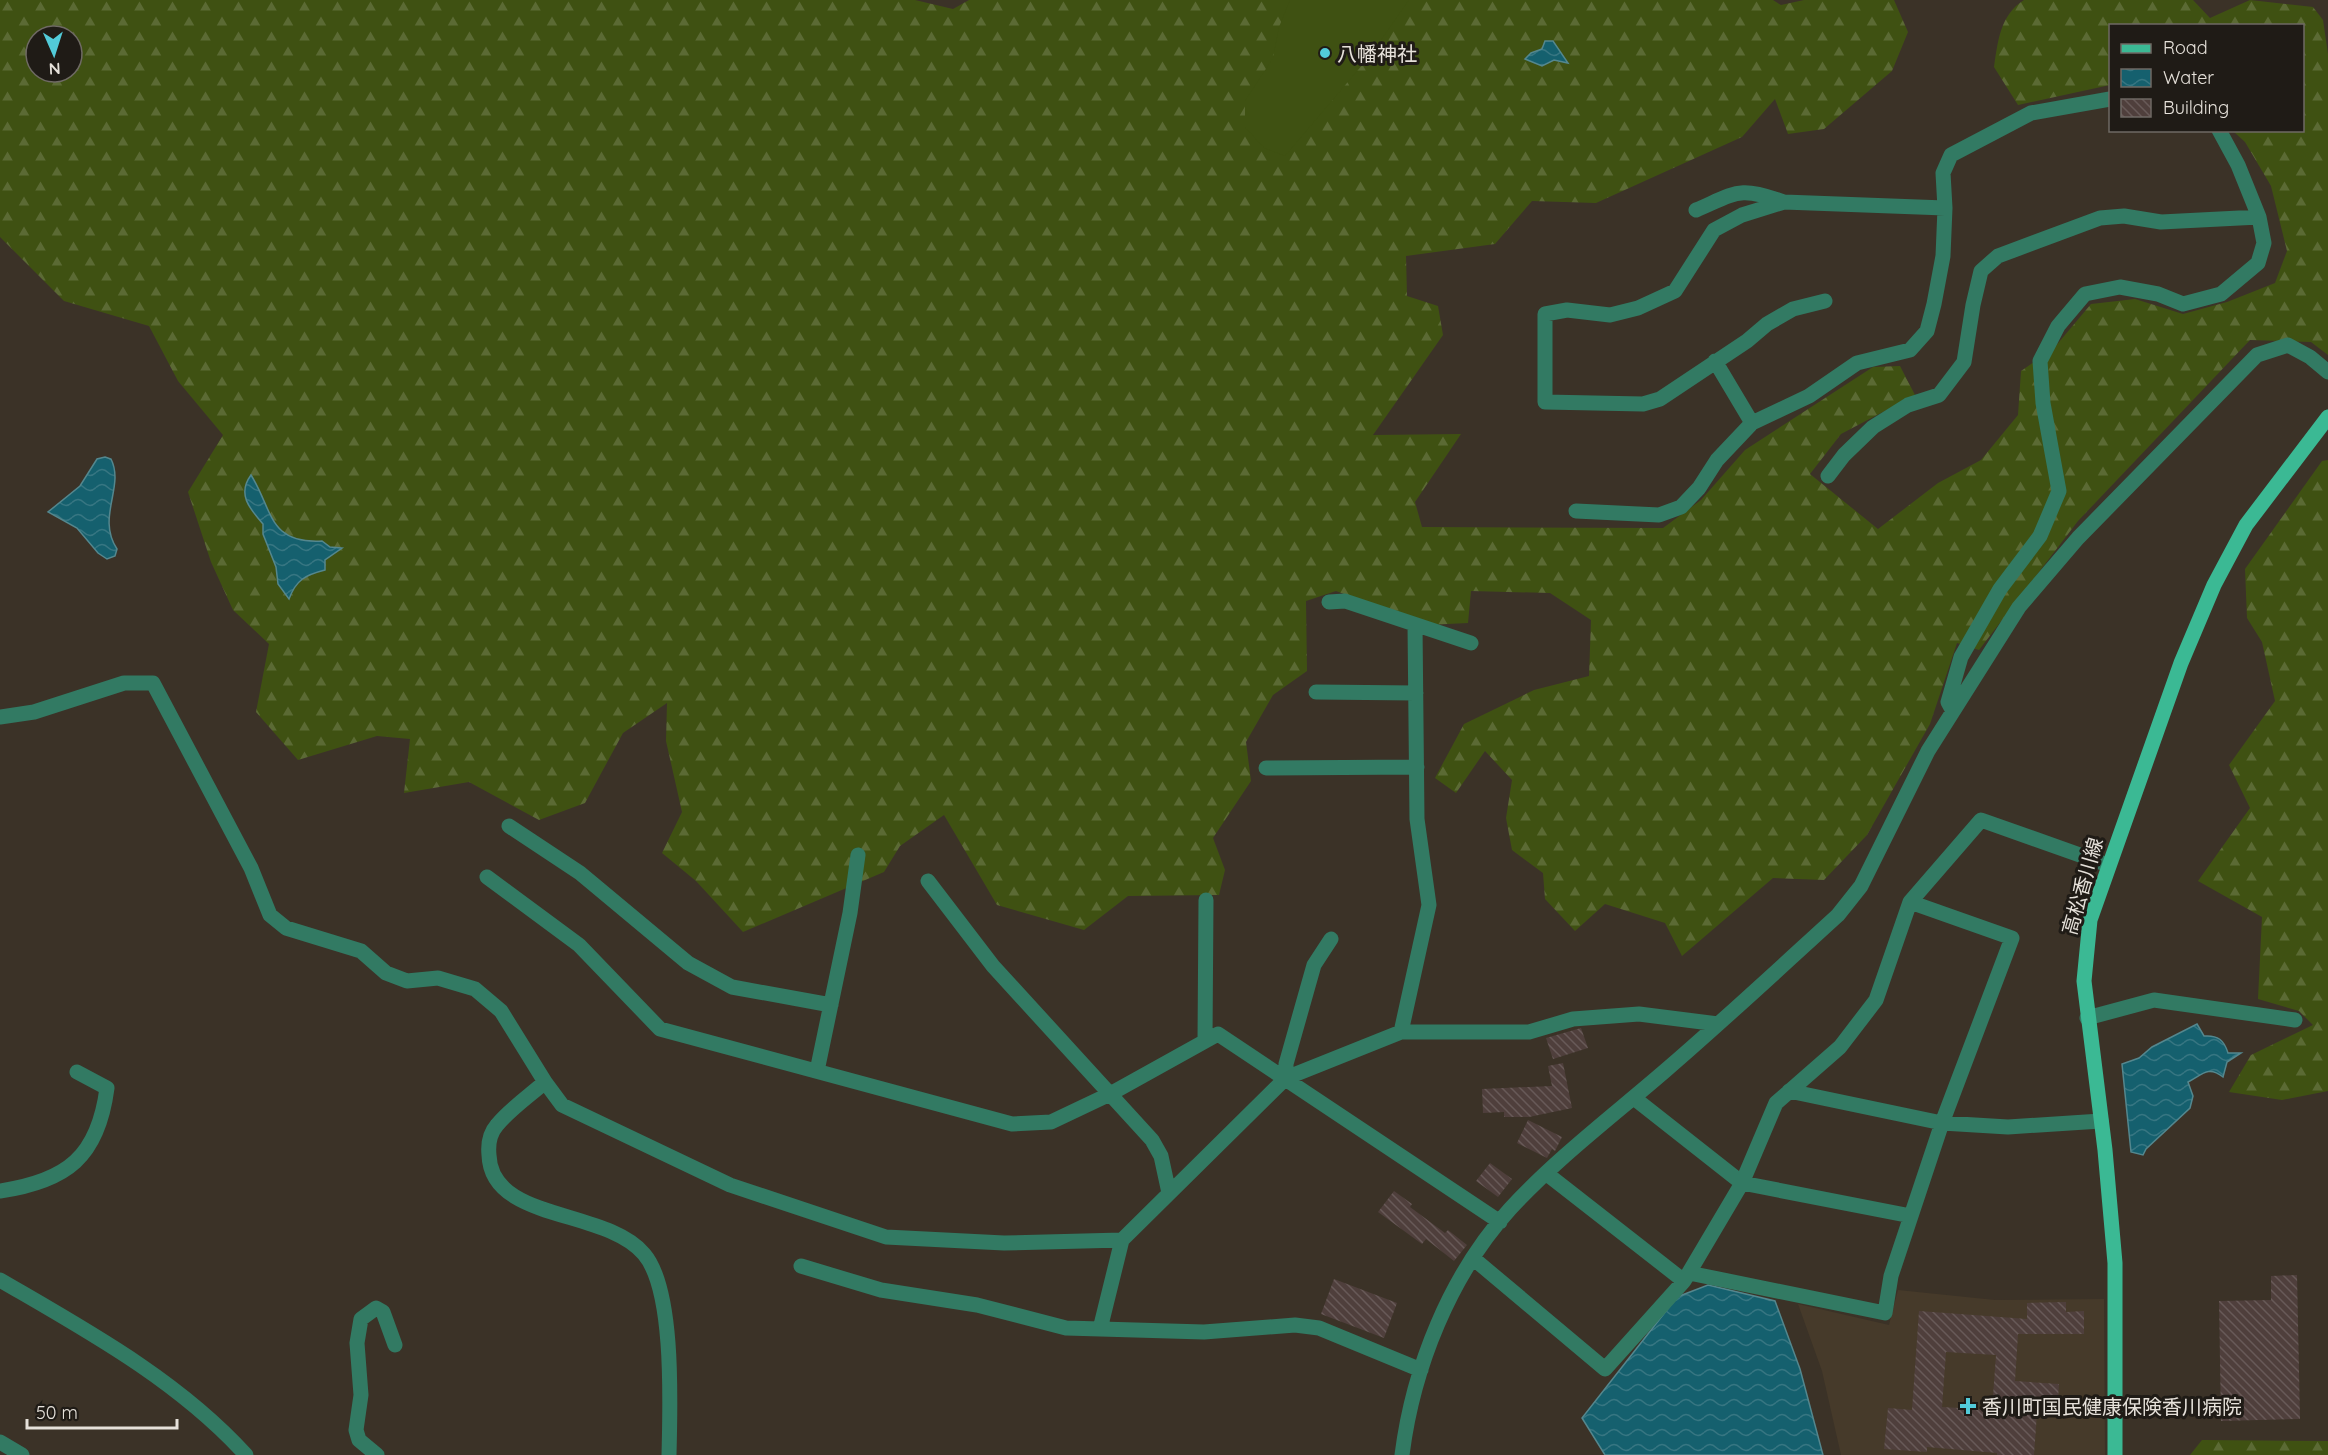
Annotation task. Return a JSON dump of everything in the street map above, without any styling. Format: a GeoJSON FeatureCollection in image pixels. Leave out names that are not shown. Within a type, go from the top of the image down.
{"type":"FeatureCollection","features":[{"type":"Feature","properties":{"kind":"main road","name":"高松香川線"},"geometry":{"type":"LineString","coordinates":[[2115,1455],[2115,1263],[2101,1121],[2087,1018],[2085,953],[2090,920],[2181,663],[2214,585],[2246,525],[2328,417]]}},
{"type":"Feature","properties":{"kind":"street"},"geometry":{"type":"LineString","coordinates":[[1576,511],[1659,515],[1681,507],[1699,488],[1717,460],[1752,423],[1809,396],[1857,363],[1910,350],[1927,331],[1942,256],[1945,208],[1943,173],[1951,155],[2031,113],[2109,99]]}},
{"type":"Feature","properties":{"kind":"street"},"geometry":{"type":"LineString","coordinates":[[1953,711],[1948,702],[1961,657],[2000,589],[2040,536],[2059,491],[2043,403],[2040,361],[2058,326],[2085,294],[2120,287],[2158,294],[2183,304],[2221,294],[2258,263],[2264,243],[2259,217],[2238,165],[2220,132]]}},
{"type":"Feature","properties":{"kind":"street"},"geometry":{"type":"LineString","coordinates":[[1696,210],[1740,191],[1757,192],[1784,202],[1945,208]]}},
{"type":"Feature","properties":{"kind":"street"},"geometry":{"type":"LineString","coordinates":[[1784,202],[1742,215],[1714,230],[1675,291],[1638,308],[1610,315],[1567,310],[1545,314],[1545,402],[1643,404],[1660,399],[1792,309],[1825,300]]}},
{"type":"Feature","properties":{"kind":"street"},"geometry":{"type":"LineString","coordinates":[[1828,476],[1844,455],[1873,426],[1908,405],[1939,395],[1946,387],[1964,362],[1972,305],[1981,271],[1998,256],[2100,218],[2124,216],[2162,222],[2259,217]]}},
{"type":"Feature","properties":{"kind":"street"},"geometry":{"type":"LineString","coordinates":[[1402,1455],[1407,1412],[1436,1327],[1474,1259],[1500,1222],[1547,1174],[1838,915],[1860,886],[1928,751],[1953,711],[2019,608],[2078,538],[2257,355],[2289,345],[2310,357],[2328,372]]}},
{"type":"Feature","properties":{"kind":"street"},"geometry":{"type":"LineString","coordinates":[[1715,361],[1752,423]]}},
{"type":"Feature","properties":{"kind":"street"},"geometry":{"type":"LineString","coordinates":[[1329,602],[1346,601],[1471,643]]}},
{"type":"Feature","properties":{"kind":"street"},"geometry":{"type":"LineString","coordinates":[[1401,1032],[1429,905],[1417,819],[1415,625]]}},
{"type":"Feature","properties":{"kind":"street"},"geometry":{"type":"LineString","coordinates":[[0,717],[34,712],[124,683],[153,682],[250,868],[270,915],[286,928],[361,951],[386,973],[407,981],[438,978],[475,988],[501,1011],[544,1082],[562,1105],[730,1185],[886,1237],[1004,1243],[1122,1240]]}},
{"type":"Feature","properties":{"kind":"street"},"geometry":{"type":"LineString","coordinates":[[1316,692],[1416,693]]}},
{"type":"Feature","properties":{"kind":"street"},"geometry":{"type":"LineString","coordinates":[[1266,768],[1417,767]]}},
{"type":"Feature","properties":{"kind":"street"},"geometry":{"type":"LineString","coordinates":[[1474,1259],[1605,1369],[1686,1277],[1742,1182],[1776,1103],[1840,1047],[1876,1000],[1910,902],[1981,820],[2108,865]]}},
{"type":"Feature","properties":{"kind":"street"},"geometry":{"type":"LineString","coordinates":[[509,826],[580,873],[688,963],[732,987],[831,1005]]}},
{"type":"Feature","properties":{"kind":"street"},"geometry":{"type":"LineString","coordinates":[[817,1071],[850,913],[858,855]]}},
{"type":"Feature","properties":{"kind":"street"},"geometry":{"type":"LineString","coordinates":[[487,877],[579,945],[660,1029],[1012,1124],[1051,1122],[1110,1094],[1218,1034],[1500,1222]]}},
{"type":"Feature","properties":{"kind":"street"},"geometry":{"type":"LineString","coordinates":[[928,881],[993,966],[1152,1140],[1161,1156],[1168,1193]]}},
{"type":"Feature","properties":{"kind":"street"},"geometry":{"type":"LineString","coordinates":[[1205,1041],[1206,900]]}},
{"type":"Feature","properties":{"kind":"street"},"geometry":{"type":"LineString","coordinates":[[1547,1174],[1686,1277],[1884,1313],[1891,1276],[1942,1123],[2012,938],[1910,902]]}},
{"type":"Feature","properties":{"kind":"street"},"geometry":{"type":"LineString","coordinates":[[1286,1078],[1286,1064],[1314,965],[1331,939]]}},
{"type":"Feature","properties":{"kind":"street"},"geometry":{"type":"LineString","coordinates":[[2087,1018],[2154,1000],[2295,1020]]}},
{"type":"Feature","properties":{"kind":"street"},"geometry":{"type":"LineString","coordinates":[[1100,1329],[1122,1240],[1286,1078],[1401,1032],[1529,1032],[1573,1019],[1638,1014],[1718,1024]]}},
{"type":"Feature","properties":{"kind":"street"},"geometry":{"type":"LineString","coordinates":[[0,1191],[52,1176],[73,1166],[87,1151],[104,1109],[107,1088],[77,1072]]}},
{"type":"Feature","properties":{"kind":"street"},"geometry":{"type":"LineString","coordinates":[[544,1082],[496,1126],[488,1144],[489,1164],[497,1184],[514,1198],[620,1234],[644,1254],[658,1277],[666,1327],[669,1455]]}},
{"type":"Feature","properties":{"kind":"street"},"geometry":{"type":"LineString","coordinates":[[1789,1091],[1942,1123],[2008,1126],[2101,1121]]}},
{"type":"Feature","properties":{"kind":"street"},"geometry":{"type":"LineString","coordinates":[[1634,1098],[1742,1182],[1911,1216]]}},
{"type":"Feature","properties":{"kind":"street"},"geometry":{"type":"LineString","coordinates":[[801,1266],[881,1290],[977,1305],[1066,1328],[1204,1332],[1295,1325],[1320,1328],[1421,1370]]}},
{"type":"Feature","properties":{"kind":"street"},"geometry":{"type":"LineString","coordinates":[[0,1280],[115,1347],[217,1423],[246,1455]]}},
{"type":"Feature","properties":{"kind":"street"},"geometry":{"type":"LineString","coordinates":[[377,1455],[359,1440],[356,1430],[361,1395],[357,1343],[361,1319],[376,1308],[383,1312],[395,1345]]}},
{"type":"Feature","properties":{"kind":"street"},"geometry":{"type":"LineString","coordinates":[[0,1442],[22,1455]]}},
{"type":"Feature","properties":{"kind":"shaded area","name":"香川町国民健康保険香川病院"},"geometry":{"type":"Polygon","coordinates":[[[1898,1290],[1995,1300],[2104,1299],[2105,1455],[1841,1455],[1822,1371],[1798,1304],[1889,1325],[1898,1290]]]}},
{"type":"Feature","properties":{"kind":"green space"},"geometry":{"type":"Polygon","coordinates":[[[0,0],[915,0],[953,9],[969,0],[1773,0],[1781,5],[1804,0],[1894,0],[1908,32],[1892,71],[1824,129],[1788,134],[1775,99],[1742,137],[1596,203],[1532,201],[1495,244],[1406,256],[1407,296],[1438,306],[1443,335],[1373,435],[1461,434],[1415,502],[1422,527],[1663,528],[1701,500],[1745,450],[1873,367],[1900,366],[1915,395],[1841,434],[1810,474],[1878,529],[1938,483],[1981,460],[2018,415],[2021,371],[2054,348],[2091,304],[2135,299],[2183,314],[2227,302],[2275,283],[2287,251],[2271,186],[2245,142],[2234,132],[2304,132],[2304,24],[2109,24],[2109,85],[2018,105],[1994,67],[2002,29],[2016,6],[2024,0],[2193,0],[2210,18],[2250,0],[2313,7],[2323,20],[2328,54],[2328,355],[2311,342],[2250,340],[2078,521],[1979,650],[1957,643],[1930,724],[1867,835],[1824,880],[1773,878],[1682,956],[1665,923],[1605,904],[1575,931],[1545,899],[1543,873],[1512,850],[1506,818],[1512,780],[1485,751],[1456,793],[1435,778],[1464,724],[1534,690],[1589,676],[1591,620],[1550,593],[1471,591],[1468,623],[1426,625],[1336,591],[1306,601],[1307,671],[1273,695],[1246,742],[1251,781],[1213,838],[1225,870],[1219,895],[1128,896],[1084,930],[997,905],[944,815],[900,846],[884,872],[743,932],[696,881],[662,853],[682,812],[666,741],[667,703],[623,733],[585,803],[539,820],[469,782],[404,793],[410,739],[377,736],[298,760],[256,712],[269,644],[233,610],[211,562],[188,492],[223,435],[178,381],[149,326],[64,301],[0,237],[0,0]]]}},
{"type":"Feature","properties":{"kind":"green space"},"geometry":{"type":"Polygon","coordinates":[[[1290,0],[1409,0],[1369,57],[1285,156],[1264,148],[1245,127],[1245,101],[1273,58],[1279,27],[1290,0]]]}},
{"type":"Feature","properties":{"kind":"green space"},"geometry":{"type":"Polygon","coordinates":[[[2328,460],[2328,1091],[2282,1100],[2229,1092],[2251,1055],[2313,1025],[2299,1011],[2258,999],[2262,917],[2198,881],[2250,808],[2229,765],[2275,701],[2262,642],[2247,618],[2245,569],[2322,461],[2328,460]]]}},
{"type":"Feature","properties":{"kind":"green space"},"geometry":{"type":"Polygon","coordinates":[[[2202,1440],[2328,1441],[2328,1455],[2190,1455],[2202,1440]]]}},
{"type":"Feature","properties":{"kind":"water"},"geometry":{"type":"Polygon","coordinates":[[[1545,41],[1553,41],[1568,63],[1554,60],[1542,66],[1525,59],[1531,53],[1542,49],[1545,41]]]}},
{"type":"Feature","properties":{"kind":"water"},"geometry":{"type":"Polygon","coordinates":[[[105,457],[111,459],[114,470],[115,480],[109,525],[111,537],[117,549],[115,556],[107,559],[98,553],[77,528],[48,512],[80,486],[97,459],[105,457]]]}},
{"type":"Feature","properties":{"kind":"water"},"geometry":{"type":"Polygon","coordinates":[[[251,475],[269,512],[282,531],[291,537],[322,541],[330,547],[342,548],[325,560],[325,570],[307,576],[298,583],[289,599],[278,584],[276,567],[263,534],[263,524],[246,501],[245,488],[251,475]]]}},
{"type":"Feature","properties":{"kind":"water"},"geometry":{"type":"Polygon","coordinates":[[[2197,1024],[2204,1036],[2217,1038],[2225,1045],[2228,1053],[2241,1053],[2227,1062],[2223,1077],[2209,1071],[2188,1082],[2193,1096],[2190,1108],[2146,1149],[2143,1155],[2131,1152],[2122,1064],[2139,1058],[2152,1047],[2197,1024]]]}},
{"type":"Feature","properties":{"kind":"water"},"geometry":{"type":"Polygon","coordinates":[[[1708,1285],[1775,1301],[1800,1369],[1823,1455],[1605,1455],[1582,1418],[1677,1297],[1708,1285]]]}},
{"type":"Feature","properties":{"kind":"building"},"geometry":{"type":"Polygon","coordinates":[[[1581,1028],[1588,1048],[1553,1059],[1546,1038],[1581,1028]]]}},
{"type":"Feature","properties":{"kind":"building"},"geometry":{"type":"Polygon","coordinates":[[[1563,1063],[1572,1108],[1529,1117],[1504,1117],[1504,1112],[1483,1113],[1482,1089],[1552,1086],[1548,1066],[1563,1063]]]}},
{"type":"Feature","properties":{"kind":"building"},"geometry":{"type":"Polygon","coordinates":[[[1528,1120],[1562,1137],[1555,1151],[1552,1149],[1547,1158],[1517,1143],[1528,1120]]]}},
{"type":"Feature","properties":{"kind":"building"},"geometry":{"type":"Polygon","coordinates":[[[1490,1163],[1512,1179],[1498,1197],[1476,1181],[1490,1163]]]}},
{"type":"Feature","properties":{"kind":"building"},"geometry":{"type":"Polygon","coordinates":[[[1394,1191],[1412,1204],[1410,1207],[1445,1233],[1448,1230],[1467,1245],[1454,1261],[1426,1239],[1422,1244],[1378,1212],[1394,1191]]]}},
{"type":"Feature","properties":{"kind":"building"},"geometry":{"type":"Polygon","coordinates":[[[2297,1275],[2300,1419],[2221,1421],[2219,1301],[2271,1300],[2271,1276],[2297,1275]]]}},
{"type":"Feature","properties":{"kind":"building"},"geometry":{"type":"Polygon","coordinates":[[[1334,1279],[1397,1303],[1384,1338],[1321,1314],[1334,1279]]]}},
{"type":"Feature","properties":{"kind":"building"},"geometry":{"type":"Polygon","coordinates":[[[2066,1302],[2066,1312],[2084,1311],[2084,1334],[2018,1334],[2015,1381],[2059,1384],[2057,1415],[2037,1413],[2034,1455],[1997,1455],[1997,1453],[1927,1447],[1927,1452],[1884,1449],[1888,1408],[1912,1410],[1919,1311],[2027,1319],[2027,1303],[2066,1302]],[[1946,1352],[1942,1407],[1992,1410],[1996,1355],[1946,1352]]]}},
{"type":"Feature","properties":{"kind":"place","name":"八幡神社"},"geometry":{"type":"Point","coordinates":[1325,53]}},
{"type":"Feature","properties":{"kind":"place","name":"香川町国民健康保険香川病院"},"geometry":{"type":"Point","coordinates":[1968,1406]}}]}
